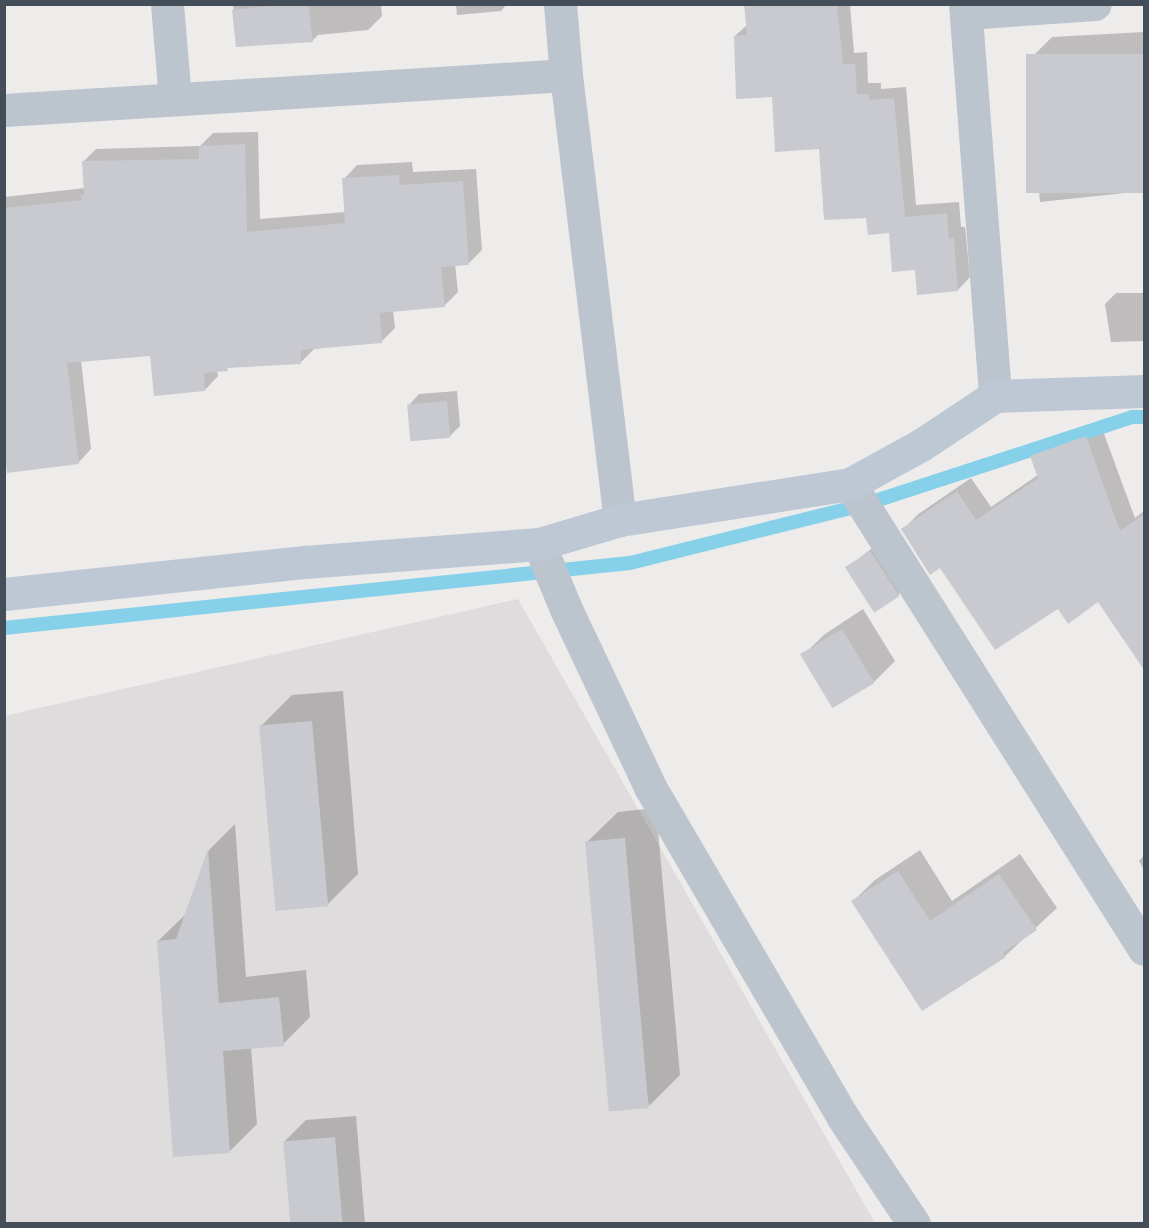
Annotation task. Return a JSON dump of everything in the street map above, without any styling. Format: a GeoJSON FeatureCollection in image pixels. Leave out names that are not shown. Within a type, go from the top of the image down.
{"type":"FeatureCollection","features":[{"type":"Feature","properties":{"kind":"main road"},"geometry":{"type":"LineString","coordinates":[[4,594],[305,562],[539,544],[620,520],[850,484],[921,445],[995,396],[1144,391]]}},
{"type":"Feature","properties":{"kind":"street"},"geometry":{"type":"LineString","coordinates":[[167,4],[175,99]]}},
{"type":"Feature","properties":{"kind":"street"},"geometry":{"type":"LineString","coordinates":[[560,4],[566,75],[620,520]]}},
{"type":"Feature","properties":{"kind":"street"},"geometry":{"type":"LineString","coordinates":[[995,396],[965,9],[1095,4]]}},
{"type":"Feature","properties":{"kind":"street"},"geometry":{"type":"LineString","coordinates":[[4,110],[566,75]]}},
{"type":"Feature","properties":{"kind":"street"},"geometry":{"type":"LineString","coordinates":[[850,484],[1144,949]]}},
{"type":"Feature","properties":{"kind":"street"},"geometry":{"type":"LineString","coordinates":[[539,544],[566,609],[650,787],[842,1116],[914,1224]]}},
{"type":"Feature","properties":{"kind":"shaded area"},"geometry":{"type":"Polygon","coordinates":[[[518,599],[875,1223],[5,1223],[4,716],[518,599]]]}},
{"type":"Feature","properties":{"kind":"building"},"geometry":{"type":"Polygon","coordinates":[[[308,4],[313,42],[236,47],[232,10],[308,4]]]}},
{"type":"Feature","properties":{"kind":"building"},"geometry":{"type":"Polygon","coordinates":[[[744,4],[837,4],[843,64],[855,64],[857,94],[869,94],[869,100],[894,98],[905,217],[947,213],[949,239],[954,238],[958,291],[917,295],[915,270],[892,272],[889,233],[868,235],[866,218],[824,220],[819,149],[775,152],[772,97],[736,99],[734,36],[747,35],[744,4]]]}},
{"type":"Feature","properties":{"kind":"building"},"geometry":{"type":"Polygon","coordinates":[[[1026,54],[1144,54],[1144,193],[1026,193],[1026,54]]]}},
{"type":"Feature","properties":{"kind":"building"},"geometry":{"type":"Polygon","coordinates":[[[245,144],[247,232],[345,223],[342,178],[399,175],[400,185],[463,181],[469,265],[441,267],[445,307],[380,313],[382,343],[301,350],[301,364],[227,368],[228,371],[204,373],[205,391],[154,396],[150,356],[67,363],[79,464],[7,473],[4,446],[4,208],[82,200],[81,195],[84,195],[82,161],[199,159],[199,146],[245,144]]]}},
{"type":"Feature","properties":{"kind":"building"},"geometry":{"type":"Polygon","coordinates":[[[447,401],[450,438],[410,441],[407,404],[447,401]]]}},
{"type":"Feature","properties":{"kind":"building"},"geometry":{"type":"Polygon","coordinates":[[[1086,436],[1120,531],[1144,514],[1144,670],[1098,602],[1068,624],[1058,609],[995,650],[940,568],[930,575],[901,529],[957,491],[976,520],[1038,478],[1030,456],[1086,436]]]}},
{"type":"Feature","properties":{"kind":"building"},"geometry":{"type":"Polygon","coordinates":[[[870,551],[899,596],[874,613],[845,567],[870,551]]]}},
{"type":"Feature","properties":{"kind":"building"},"geometry":{"type":"Polygon","coordinates":[[[842,629],[874,683],[832,708],[800,654],[842,629]]]}},
{"type":"Feature","properties":{"kind":"building"},"geometry":{"type":"Polygon","coordinates":[[[312,721],[328,906],[275,911],[259,726],[312,721]]]}},
{"type":"Feature","properties":{"kind":"building"},"geometry":{"type":"Polygon","coordinates":[[[625,838],[649,1108],[609,1111],[585,841],[625,838]]]}},
{"type":"Feature","properties":{"kind":"building"},"geometry":{"type":"Polygon","coordinates":[[[208,849],[219,1003],[279,997],[284,1046],[223,1051],[230,1153],[173,1157],[157,941],[176,939],[208,849]]]}},
{"type":"Feature","properties":{"kind":"building"},"geometry":{"type":"Polygon","coordinates":[[[898,871],[930,921],[999,874],[1037,930],[1003,953],[1006,957],[922,1011],[851,901],[898,871]]]}},
{"type":"Feature","properties":{"kind":"building"},"geometry":{"type":"Polygon","coordinates":[[[335,1137],[343,1224],[290,1224],[283,1142],[335,1137]]]}},
{"type":"Feature","properties":{"kind":"waterway"},"geometry":{"type":"LineString","coordinates":[[4,628],[630,563],[863,505],[1132,417],[1144,417]]}}]}
